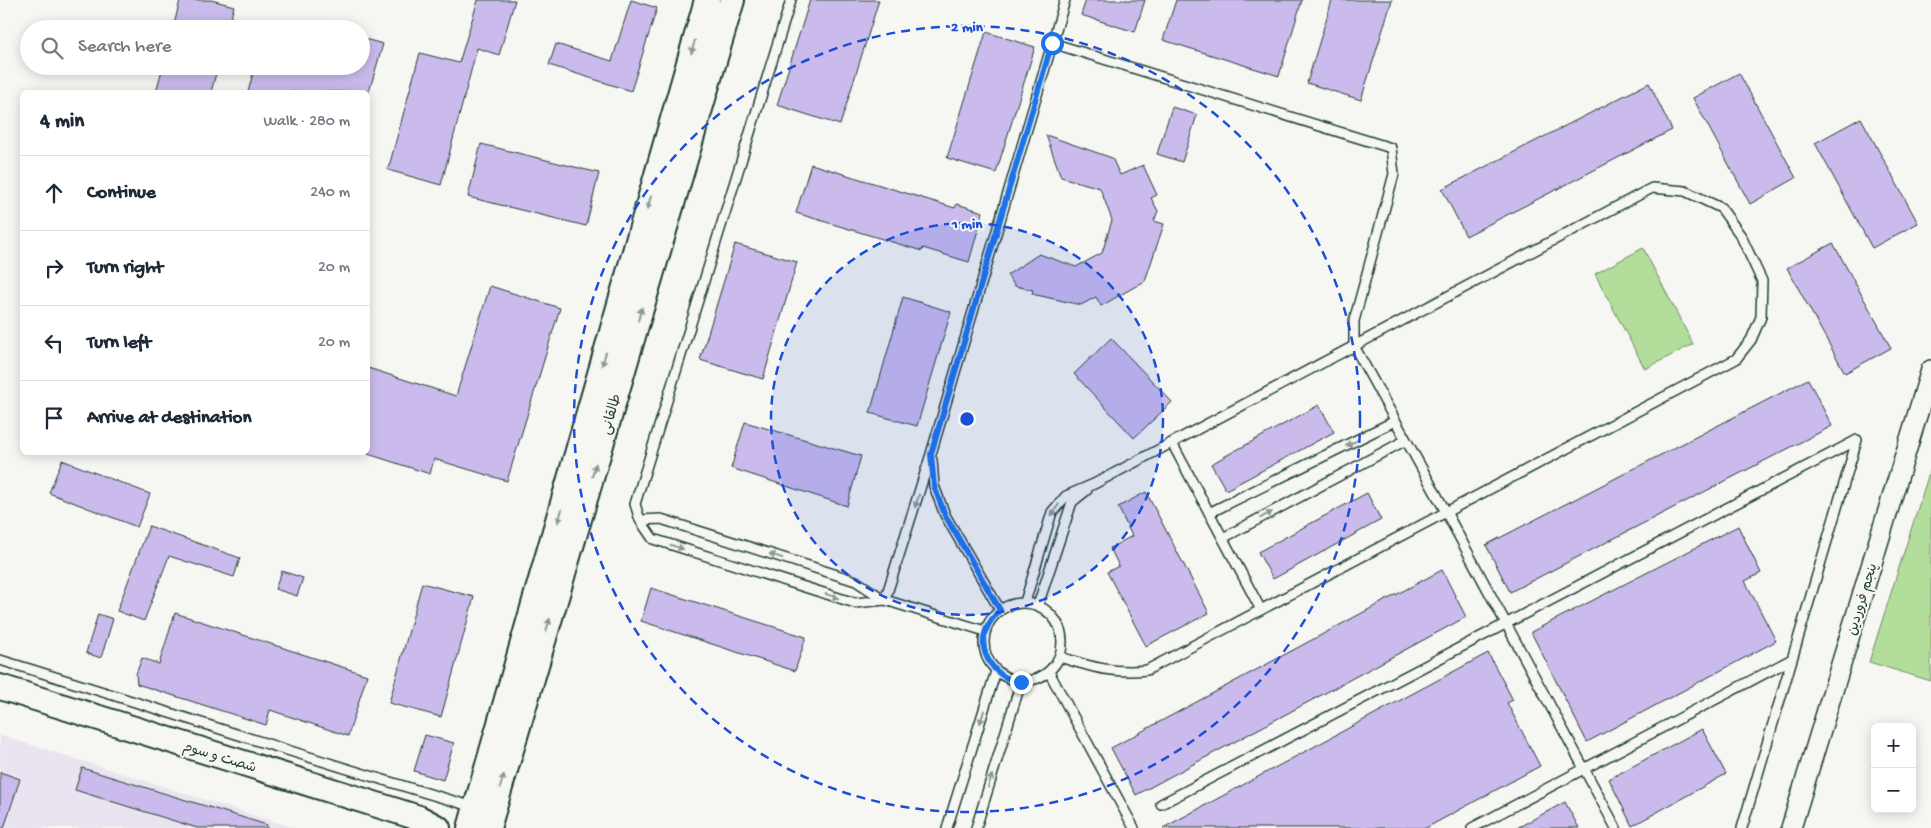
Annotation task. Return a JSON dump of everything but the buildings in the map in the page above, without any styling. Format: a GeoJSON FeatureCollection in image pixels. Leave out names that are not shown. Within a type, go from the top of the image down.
{"type":"FeatureCollection","features":[{"type":"Feature","properties":{"kind":"street","name":"طالقانی"},"geometry":{"type":"LineString","coordinates":[[478,821],[706,0]]}},
{"type":"Feature","properties":{"kind":"street","name":"طالقانی"},"geometry":{"type":"LineString","coordinates":[[478,821],[732,0]]}},
{"type":"Feature","properties":{"kind":"street","name":"پنجم فروردین"},"geometry":{"type":"LineString","coordinates":[[1791,828],[1931,370]]}},
{"type":"Feature","properties":{"kind":"street","name":"شصت و سوم"},"geometry":{"type":"LineString","coordinates":[[0,687],[419,818],[438,828]]}},
{"type":"Feature","properties":{"kind":"lane"},"geometry":{"type":"LineString","coordinates":[[791,0],[635,504],[640,520],[653,539],[855,603],[885,600]]}},
{"type":"Feature","properties":{"kind":"lane"},"geometry":{"type":"LineString","coordinates":[[885,600],[931,454],[1065,0]]}},
{"type":"Feature","properties":{"kind":"lane"},"geometry":{"type":"LineString","coordinates":[[1052,43],[1391,148],[1394,174],[1354,321],[1354,346],[1446,512],[1616,828]]}},
{"type":"Feature","properties":{"kind":"lane"},"geometry":{"type":"LineString","coordinates":[[1024,602],[1052,512],[1066,496],[1094,484],[1652,188],[1686,190],[1721,208],[1741,236],[1762,280],[1761,316],[1751,340],[1736,359],[1147,670],[1125,673],[1089,667],[1060,657]]}},
{"type":"Feature","properties":{"kind":"lane"},"geometry":{"type":"LineString","coordinates":[[1210,513],[1395,421]]}},
{"type":"Feature","properties":{"kind":"lane"},"geometry":{"type":"LineString","coordinates":[[1223,538],[1406,440]]}},
{"type":"Feature","properties":{"kind":"lane"},"geometry":{"type":"LineString","coordinates":[[1161,804],[1857,440],[1742,828]]}},
{"type":"Feature","properties":{"kind":"lane"},"geometry":{"type":"LineString","coordinates":[[1172,443],[1261,610]]}},
{"type":"Feature","properties":{"kind":"lane"},"geometry":{"type":"LineString","coordinates":[[931,454],[934,486],[945,515],[1000,610]]}},
{"type":"Feature","properties":{"kind":"lane"},"geometry":{"type":"LineString","coordinates":[[1038,605],[1072,502],[1094,484]]}},
{"type":"Feature","properties":{"kind":"lane"},"geometry":{"type":"LineString","coordinates":[[640,520],[660,519],[856,582],[885,600],[985,631]]}},
{"type":"Feature","properties":{"kind":"lane"},"geometry":{"type":"LineString","coordinates":[[1024,602],[1038,605],[1049,612],[1058,623],[1062,635],[1062,649],[1060,657],[1050,672],[1039,679],[1021,682],[1008,678],[996,671],[986,656],[984,644],[985,631],[991,620],[1000,610],[1011,604],[1024,602]]}},
{"type":"Feature","properties":{"kind":"lane"},"geometry":{"type":"LineString","coordinates":[[1472,828],[1792,659]]}},
{"type":"Feature","properties":{"kind":"lane"},"geometry":{"type":"LineString","coordinates":[[0,660],[372,778],[478,821]]}},
{"type":"Feature","properties":{"kind":"lane"},"geometry":{"type":"LineString","coordinates":[[947,828],[996,671]]}},
{"type":"Feature","properties":{"kind":"lane"},"geometry":{"type":"LineString","coordinates":[[1050,672],[1134,828]]}},
{"type":"Feature","properties":{"kind":"lane"},"geometry":{"type":"LineString","coordinates":[[976,828],[1021,682]]}},
{"type":"Feature","properties":{"kind":"shaded area"},"geometry":{"type":"Polygon","coordinates":[[[0,735],[294,828],[0,828],[0,735]]]}},
{"type":"Feature","properties":{"kind":"green space"},"geometry":{"type":"Polygon","coordinates":[[[1643,248],[1693,344],[1645,369],[1595,274],[1643,248]]]}},
{"type":"Feature","properties":{"kind":"green space"},"geometry":{"type":"Polygon","coordinates":[[[1931,467],[1931,681],[1869,662],[1931,467]]]}},
{"type":"Feature","properties":{"kind":"route"},"geometry":{"type":"LineString","coordinates":[[1021,682],[1002,676],[992,668],[986,656],[984,644],[985,631],[991,620],[1000,610],[945,515],[934,486],[931,454],[1052,43]]}}]}
